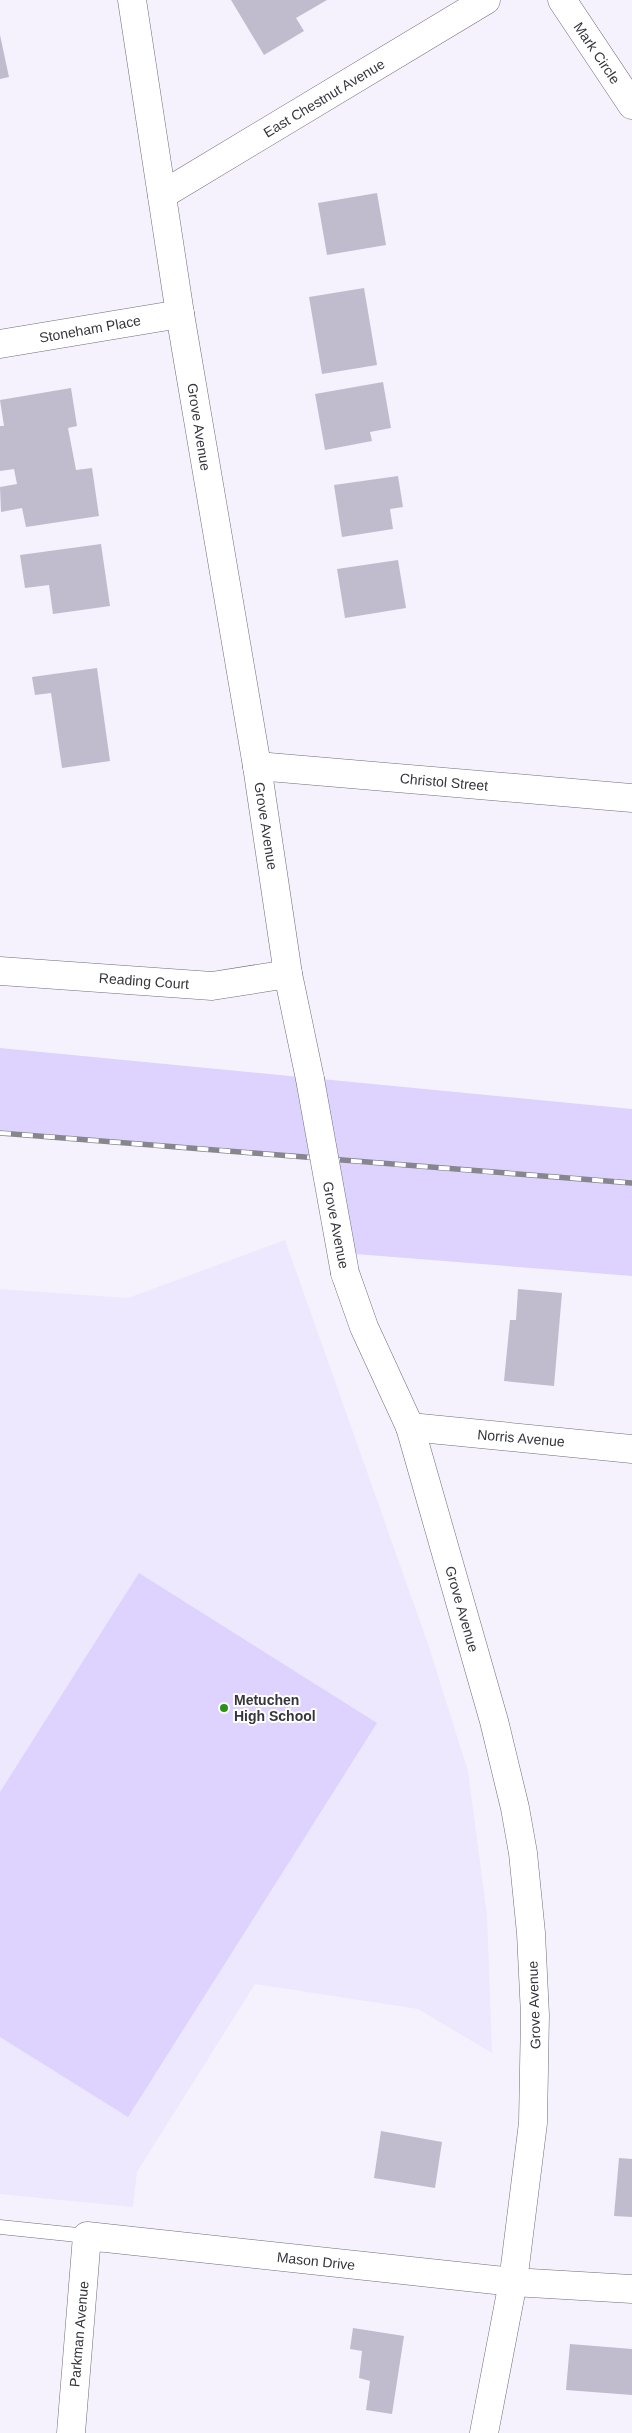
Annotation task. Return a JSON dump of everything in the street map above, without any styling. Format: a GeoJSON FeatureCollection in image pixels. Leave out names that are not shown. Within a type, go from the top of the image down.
{"type":"FeatureCollection","features":[{"type":"Feature","properties":{"kind":"street","name":"Grove Avenue"},"geometry":{"type":"LineString","coordinates":[[132,0],[180,314],[257,766],[288,974],[310,1079],[345,1273],[364,1327],[410,1427],[494,1721],[515,1808],[523,1853],[533,1958],[535,2063],[533,2123],[513,2282],[484,2433]]}},
{"type":"Feature","properties":{"kind":"street","name":"East Chestnut Avenue"},"geometry":{"type":"LineString","coordinates":[[162,195],[486,0]]}},
{"type":"Feature","properties":{"kind":"street","name":"Mark Circle"},"geometry":{"type":"LineString","coordinates":[[562,0],[632,105]]}},
{"type":"Feature","properties":{"kind":"street","name":"Stoneham Place"},"geometry":{"type":"LineString","coordinates":[[0,344],[180,314]]}},
{"type":"Feature","properties":{"kind":"street","name":"Christol Street"},"geometry":{"type":"LineString","coordinates":[[257,766],[632,798]]}},
{"type":"Feature","properties":{"kind":"street","name":"Reading Court"},"geometry":{"type":"LineString","coordinates":[[0,971],[212,986],[288,974]]}},
{"type":"Feature","properties":{"kind":"street","name":"Norris Avenue"},"geometry":{"type":"LineString","coordinates":[[410,1427],[632,1449]]}},
{"type":"Feature","properties":{"kind":"street","name":"Mason Drive"},"geometry":{"type":"LineString","coordinates":[[87,2236],[513,2282],[632,2289]]}},
{"type":"Feature","properties":{"kind":"street","name":"Parkman Avenue"},"geometry":{"type":"LineString","coordinates":[[71,2433],[87,2236]]}},
{"type":"Feature","properties":{"kind":"lane","name":"Mason Drive"},"geometry":{"type":"LineString","coordinates":[[0,2227],[87,2236]]}},
{"type":"Feature","properties":{"kind":"shaded area"},"geometry":{"type":"Polygon","coordinates":[[[0,1048],[632,1109],[632,1276],[343,1253],[322,1159],[0,1130],[0,1048]]]}},
{"type":"Feature","properties":{"kind":"shaded area","name":"Metuchen High School"},"geometry":{"type":"Polygon","coordinates":[[[285,1240],[428,1644],[468,1771],[487,1915],[492,2053],[418,2009],[255,1984],[137,2172],[133,2207],[0,2194],[0,1289],[128,1298],[285,1240]]]}},
{"type":"Feature","properties":{"kind":"shaded area"},"geometry":{"type":"Polygon","coordinates":[[[139,1573],[377,1723],[128,2117],[0,2037],[0,1792],[139,1573]]]}},
{"type":"Feature","properties":{"kind":"building"},"geometry":{"type":"Polygon","coordinates":[[[231,0],[327,0],[296,18],[304,31],[264,55],[231,0]]]}},
{"type":"Feature","properties":{"kind":"building"},"geometry":{"type":"Polygon","coordinates":[[[0,35],[9,77],[0,79],[0,35]]]}},
{"type":"Feature","properties":{"kind":"building"},"geometry":{"type":"Polygon","coordinates":[[[377,193],[386,245],[327,255],[318,203],[377,193]]]}},
{"type":"Feature","properties":{"kind":"building"},"geometry":{"type":"Polygon","coordinates":[[[364,288],[377,365],[322,374],[309,297],[364,288]]]}},
{"type":"Feature","properties":{"kind":"building"},"geometry":{"type":"Polygon","coordinates":[[[383,382],[391,428],[370,432],[372,441],[325,450],[315,394],[383,382]]]}},
{"type":"Feature","properties":{"kind":"building"},"geometry":{"type":"Polygon","coordinates":[[[71,388],[77,426],[68,428],[76,470],[92,468],[99,516],[26,527],[22,508],[1,512],[0,487],[17,484],[14,469],[0,471],[0,426],[4,426],[0,400],[71,388]]]}},
{"type":"Feature","properties":{"kind":"building"},"geometry":{"type":"Polygon","coordinates":[[[398,476],[403,507],[390,509],[393,529],[342,537],[334,485],[398,476]]]}},
{"type":"Feature","properties":{"kind":"building"},"geometry":{"type":"Polygon","coordinates":[[[101,544],[110,606],[53,614],[49,585],[25,588],[20,555],[101,544]]]}},
{"type":"Feature","properties":{"kind":"building"},"geometry":{"type":"Polygon","coordinates":[[[398,560],[406,608],[345,618],[337,569],[398,560]]]}},
{"type":"Feature","properties":{"kind":"building"},"geometry":{"type":"Polygon","coordinates":[[[97,668],[110,761],[62,768],[51,693],[35,695],[32,677],[97,668]]]}},
{"type":"Feature","properties":{"kind":"building"},"geometry":{"type":"Polygon","coordinates":[[[518,1289],[562,1293],[554,1386],[504,1381],[510,1320],[516,1320],[518,1289]]]}},
{"type":"Feature","properties":{"kind":"building"},"geometry":{"type":"Polygon","coordinates":[[[381,2131],[442,2142],[435,2188],[374,2178],[381,2131]]]}},
{"type":"Feature","properties":{"kind":"building"},"geometry":{"type":"Polygon","coordinates":[[[619,2158],[632,2159],[632,2217],[614,2216],[619,2158]]]}},
{"type":"Feature","properties":{"kind":"building"},"geometry":{"type":"Polygon","coordinates":[[[353,2328],[404,2336],[392,2414],[366,2410],[370,2381],[359,2378],[362,2351],[350,2349],[353,2328]]]}},
{"type":"Feature","properties":{"kind":"building"},"geometry":{"type":"Polygon","coordinates":[[[570,2344],[632,2349],[632,2395],[566,2390],[570,2344]]]}},
{"type":"Feature","properties":{"kind":"railway"},"geometry":{"type":"LineString","coordinates":[[0,1133],[632,1183]]}},
{"type":"Feature","properties":{"kind":"place","name":"Metuchen High School"},"geometry":{"type":"Point","coordinates":[224,1708]}}]}
